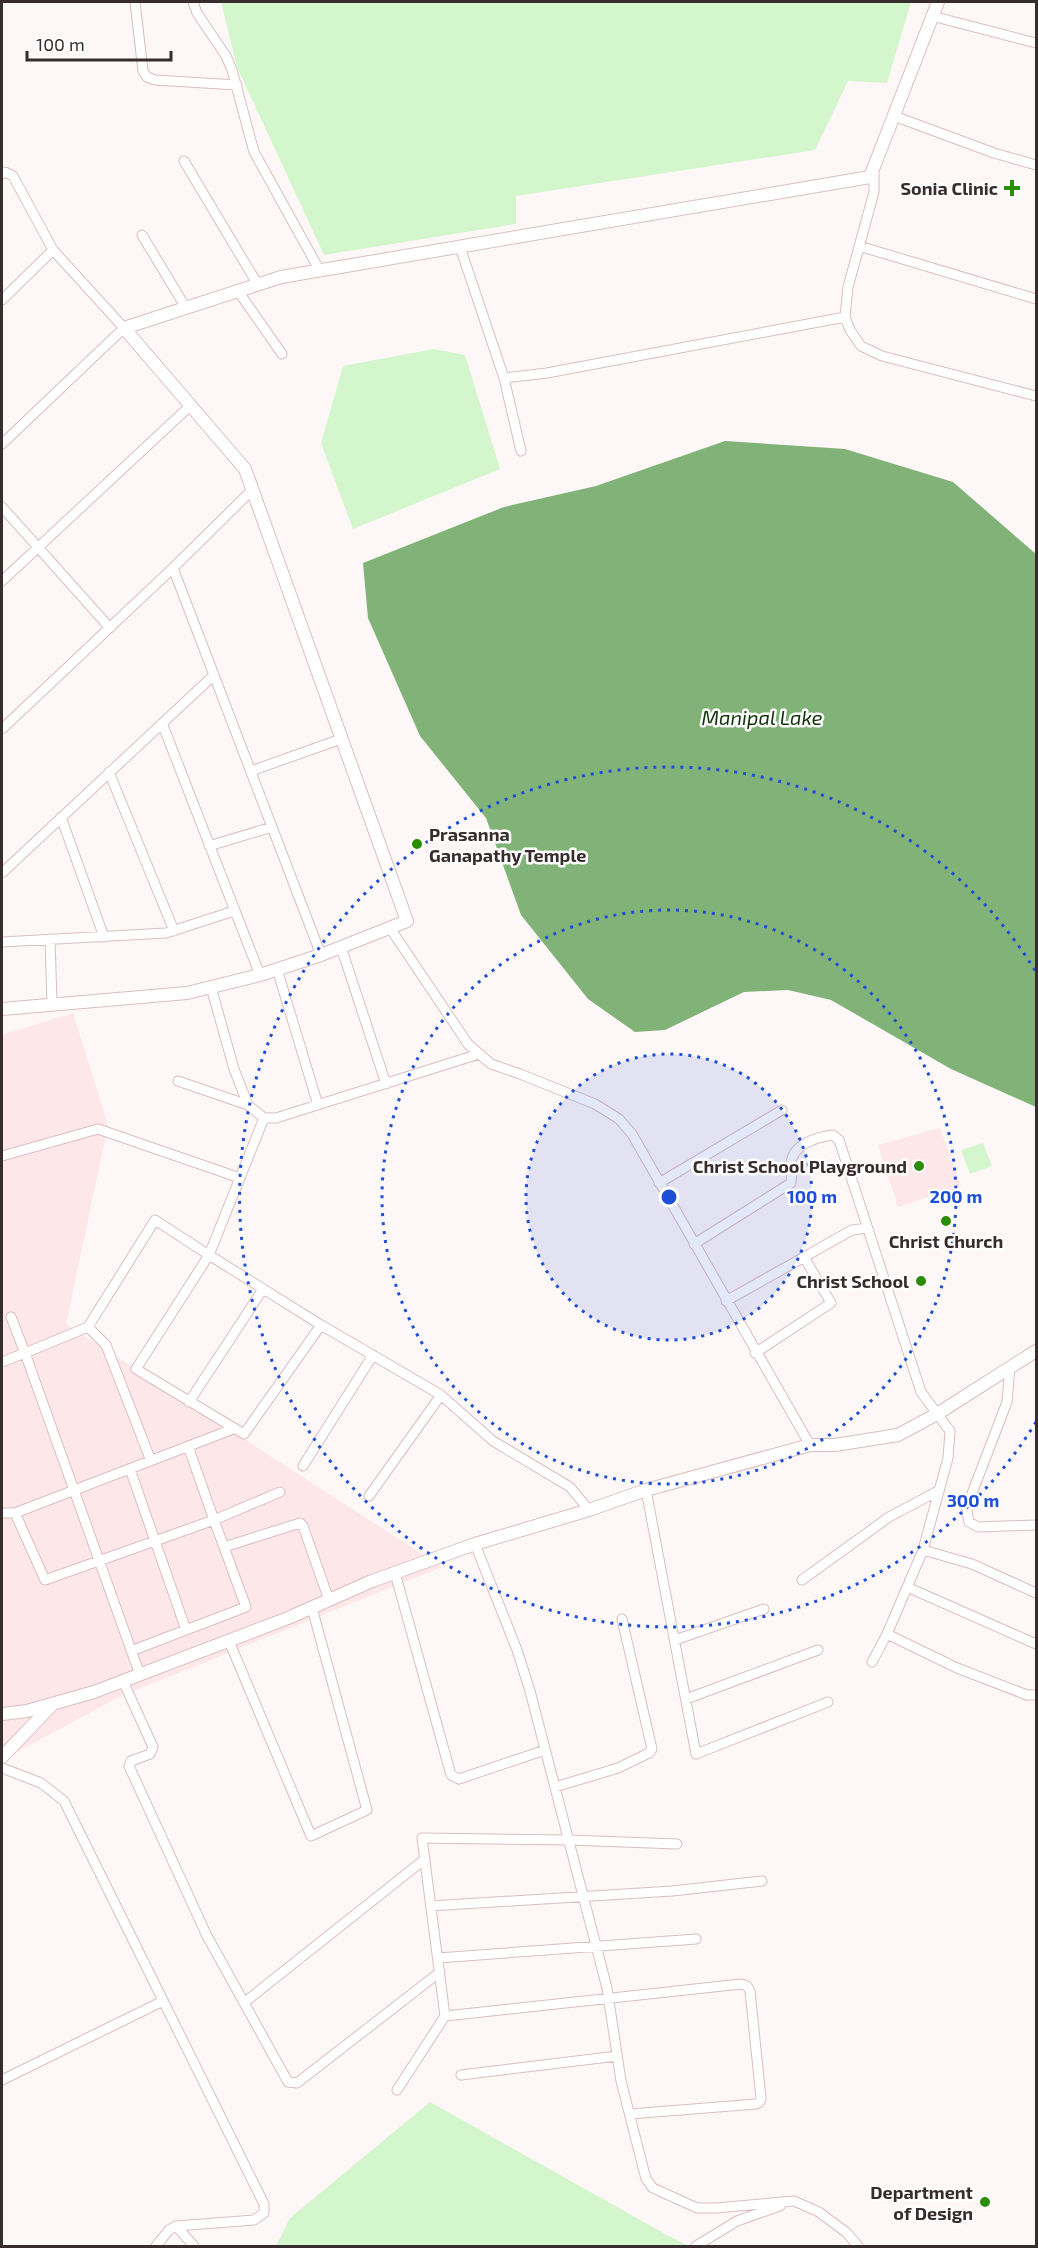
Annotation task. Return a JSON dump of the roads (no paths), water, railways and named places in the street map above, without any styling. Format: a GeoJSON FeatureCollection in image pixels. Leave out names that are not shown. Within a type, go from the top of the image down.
{"type":"FeatureCollection","features":[{"type":"Feature","properties":{"kind":"street"},"geometry":{"type":"LineString","coordinates":[[135,2],[143,71],[147,77],[154,80],[237,85]]}},
{"type":"Feature","properties":{"kind":"street"},"geometry":{"type":"LineString","coordinates":[[193,2],[197,13],[226,56],[237,85],[254,152],[320,271]]}},
{"type":"Feature","properties":{"kind":"street"},"geometry":{"type":"LineString","coordinates":[[2,444],[124,328],[280,277],[870,177],[938,2]]}},
{"type":"Feature","properties":{"kind":"street"},"geometry":{"type":"LineString","coordinates":[[932,16],[1036,43]]}},
{"type":"Feature","properties":{"kind":"street"},"geometry":{"type":"LineString","coordinates":[[894,116],[994,153],[1036,165]]}},
{"type":"Feature","properties":{"kind":"street"},"geometry":{"type":"LineString","coordinates":[[184,161],[258,285]]}},
{"type":"Feature","properties":{"kind":"street"},"geometry":{"type":"LineString","coordinates":[[874,168],[874,192],[848,287],[845,317],[850,330],[861,346],[882,356],[1036,396]]}},
{"type":"Feature","properties":{"kind":"street"},"geometry":{"type":"LineString","coordinates":[[2,174],[5,172],[13,176],[53,250],[124,328],[245,469],[407,921],[321,956],[260,975],[187,993],[2,1009]]}},
{"type":"Feature","properties":{"kind":"street"},"geometry":{"type":"LineString","coordinates":[[142,235],[186,308]]}},
{"type":"Feature","properties":{"kind":"street"},"geometry":{"type":"LineString","coordinates":[[859,246],[1036,299]]}},
{"type":"Feature","properties":{"kind":"street"},"geometry":{"type":"LineString","coordinates":[[460,247],[504,378],[521,451]]}},
{"type":"Feature","properties":{"kind":"street"},"geometry":{"type":"LineString","coordinates":[[2,300],[53,250]]}},
{"type":"Feature","properties":{"kind":"street"},"geometry":{"type":"LineString","coordinates":[[238,291],[282,354]]}},
{"type":"Feature","properties":{"kind":"street"},"geometry":{"type":"LineString","coordinates":[[504,378],[547,374],[845,317]]}},
{"type":"Feature","properties":{"kind":"street"},"geometry":{"type":"LineString","coordinates":[[2,581],[191,405]]}},
{"type":"Feature","properties":{"kind":"street"},"geometry":{"type":"LineString","coordinates":[[2,729],[252,490]]}},
{"type":"Feature","properties":{"kind":"street"},"geometry":{"type":"LineString","coordinates":[[2,507],[110,628]]}},
{"type":"Feature","properties":{"kind":"street"},"geometry":{"type":"LineString","coordinates":[[173,568],[321,956]]}},
{"type":"Feature","properties":{"kind":"street"},"geometry":{"type":"LineString","coordinates":[[2,873],[214,675]]}},
{"type":"Feature","properties":{"kind":"street"},"geometry":{"type":"LineString","coordinates":[[162,723],[260,975]]}},
{"type":"Feature","properties":{"kind":"street"},"geometry":{"type":"LineString","coordinates":[[251,771],[341,739]]}},
{"type":"Feature","properties":{"kind":"street"},"geometry":{"type":"LineString","coordinates":[[110,772],[174,931]]}},
{"type":"Feature","properties":{"kind":"street"},"geometry":{"type":"LineString","coordinates":[[61,818],[104,937]]}},
{"type":"Feature","properties":{"kind":"street"},"geometry":{"type":"LineString","coordinates":[[209,846],[272,826]]}},
{"type":"Feature","properties":{"kind":"street"},"geometry":{"type":"LineString","coordinates":[[2,942],[166,933],[234,911]]}},
{"type":"Feature","properties":{"kind":"street"},"geometry":{"type":"LineString","coordinates":[[390,928],[468,1044],[490,1064],[594,1104],[619,1119],[632,1134],[755,1353],[810,1445]]}},
{"type":"Feature","properties":{"kind":"street"},"geometry":{"type":"LineString","coordinates":[[50,939],[52,1004]]}},
{"type":"Feature","properties":{"kind":"street"},"geometry":{"type":"LineString","coordinates":[[341,947],[386,1083]]}},
{"type":"Feature","properties":{"kind":"street"},"geometry":{"type":"LineString","coordinates":[[278,969],[318,1105]]}},
{"type":"Feature","properties":{"kind":"street"},"geometry":{"type":"LineString","coordinates":[[211,987],[234,1069],[248,1105]]}},
{"type":"Feature","properties":{"kind":"street"},"geometry":{"type":"LineString","coordinates":[[178,1081],[248,1105],[264,1118],[276,1118],[479,1054]]}},
{"type":"Feature","properties":{"kind":"street"},"geometry":{"type":"LineString","coordinates":[[659,1183],[782,1110]]}},
{"type":"Feature","properties":{"kind":"street"},"geometry":{"type":"LineString","coordinates":[[264,1118],[209,1255],[136,1369],[244,1434],[321,1325]]}},
{"type":"Feature","properties":{"kind":"street"},"geometry":{"type":"LineString","coordinates":[[2,1156],[98,1129],[240,1178]]}},
{"type":"Feature","properties":{"kind":"street"},"geometry":{"type":"LineString","coordinates":[[694,1244],[791,1184],[793,1172],[791,1163],[795,1151],[815,1138],[833,1135],[839,1140],[921,1392],[950,1431],[948,1458],[923,1550],[887,1634],[872,1662]]}},
{"type":"Feature","properties":{"kind":"street"},"geometry":{"type":"LineString","coordinates":[[2,1362],[88,1327],[155,1220],[321,1325],[441,1395],[494,1441],[570,1487],[589,1510]]}},
{"type":"Feature","properties":{"kind":"street"},"geometry":{"type":"LineString","coordinates":[[726,1301],[852,1230],[867,1228]]}},
{"type":"Feature","properties":{"kind":"street"},"geometry":{"type":"LineString","coordinates":[[755,1353],[831,1303],[804,1257]]}},
{"type":"Feature","properties":{"kind":"street"},"geometry":{"type":"LineString","coordinates":[[189,1402],[263,1289]]}},
{"type":"Feature","properties":{"kind":"street"},"geometry":{"type":"LineString","coordinates":[[11,1317],[140,1675]]}},
{"type":"Feature","properties":{"kind":"street"},"geometry":{"type":"LineString","coordinates":[[88,1327],[106,1345],[151,1461]]}},
{"type":"Feature","properties":{"kind":"street"},"geometry":{"type":"LineString","coordinates":[[2,1714],[27,1711],[53,1704],[123,1681],[229,1641],[395,1573],[475,1544],[589,1510],[646,1490],[810,1445],[835,1445],[898,1435],[937,1414],[1036,1351]]}},
{"type":"Feature","properties":{"kind":"street"},"geometry":{"type":"LineString","coordinates":[[303,1466],[373,1355]]}},
{"type":"Feature","properties":{"kind":"street"},"geometry":{"type":"LineString","coordinates":[[1010,1368],[1007,1402],[970,1496],[967,1512],[969,1522],[978,1527],[1036,1524]]}},
{"type":"Feature","properties":{"kind":"street"},"geometry":{"type":"LineString","coordinates":[[369,1496],[441,1395]]}},
{"type":"Feature","properties":{"kind":"street"},"geometry":{"type":"LineString","coordinates":[[2,1513],[15,1514],[233,1429]]}},
{"type":"Feature","properties":{"kind":"street"},"geometry":{"type":"LineString","coordinates":[[131,1651],[246,1606],[188,1446]]}},
{"type":"Feature","properties":{"kind":"street"},"geometry":{"type":"LineString","coordinates":[[130,1469],[186,1630]]}},
{"type":"Feature","properties":{"kind":"street"},"geometry":{"type":"LineString","coordinates":[[646,1490],[696,1754],[828,1702]]}},
{"type":"Feature","properties":{"kind":"street"},"geometry":{"type":"LineString","coordinates":[[802,1580],[889,1517],[938,1491]]}},
{"type":"Feature","properties":{"kind":"street"},"geometry":{"type":"LineString","coordinates":[[15,1514],[45,1580],[214,1520],[280,1492]]}},
{"type":"Feature","properties":{"kind":"street"},"geometry":{"type":"LineString","coordinates":[[224,1547],[300,1523],[329,1600]]}},
{"type":"Feature","properties":{"kind":"street"},"geometry":{"type":"LineString","coordinates":[[475,1544],[517,1650],[530,1691],[609,1998],[621,2081],[646,2178],[653,2188],[697,2208],[794,2201],[819,2212],[847,2233],[858,2247]]}},
{"type":"Feature","properties":{"kind":"street"},"geometry":{"type":"LineString","coordinates":[[923,1550],[972,1564],[1036,1593]]}},
{"type":"Feature","properties":{"kind":"street"},"geometry":{"type":"LineString","coordinates":[[395,1573],[451,1775],[459,1779],[545,1750]]}},
{"type":"Feature","properties":{"kind":"street"},"geometry":{"type":"LineString","coordinates":[[907,1587],[1036,1644]]}},
{"type":"Feature","properties":{"kind":"street"},"geometry":{"type":"LineString","coordinates":[[229,1641],[311,1836],[367,1810],[312,1608]]}},
{"type":"Feature","properties":{"kind":"street"},"geometry":{"type":"LineString","coordinates":[[675,1640],[764,1609]]}},
{"type":"Feature","properties":{"kind":"street"},"geometry":{"type":"LineString","coordinates":[[555,1787],[618,1768],[649,1753],[652,1749],[622,1619]]}},
{"type":"Feature","properties":{"kind":"street"},"geometry":{"type":"LineString","coordinates":[[887,1634],[957,1668],[1027,1695],[1036,1695]]}},
{"type":"Feature","properties":{"kind":"street"},"geometry":{"type":"LineString","coordinates":[[686,1699],[818,1650]]}},
{"type":"Feature","properties":{"kind":"street"},"geometry":{"type":"LineString","coordinates":[[123,1681],[153,1746],[150,1754],[131,1761],[129,1766],[207,1936],[288,2082],[297,2083],[440,1972]]}},
{"type":"Feature","properties":{"kind":"street"},"geometry":{"type":"LineString","coordinates":[[2,1757],[53,1704]]}},
{"type":"Feature","properties":{"kind":"street"},"geometry":{"type":"LineString","coordinates":[[2,1768],[41,1783],[64,1801],[264,2208],[264,2213],[254,2220],[176,2226],[169,2230],[156,2247]]}},
{"type":"Feature","properties":{"kind":"street"},"geometry":{"type":"LineString","coordinates":[[398,2090],[446,2016],[422,1838],[568,1839],[677,1844]]}},
{"type":"Feature","properties":{"kind":"street"},"geometry":{"type":"LineString","coordinates":[[245,2002],[425,1859]]}},
{"type":"Feature","properties":{"kind":"street"},"geometry":{"type":"LineString","coordinates":[[431,1906],[672,1892],[762,1881]]}},
{"type":"Feature","properties":{"kind":"street"},"geometry":{"type":"LineString","coordinates":[[438,1958],[696,1939]]}},
{"type":"Feature","properties":{"kind":"street"},"geometry":{"type":"LineString","coordinates":[[446,2016],[741,1984],[747,1986],[750,1991],[760,2102],[630,2114]]}},
{"type":"Feature","properties":{"kind":"street"},"geometry":{"type":"LineString","coordinates":[[2,2080],[163,2001]]}},
{"type":"Feature","properties":{"kind":"street"},"geometry":{"type":"LineString","coordinates":[[461,2075],[617,2056]]}},
{"type":"Feature","properties":{"kind":"street"},"geometry":{"type":"LineString","coordinates":[[696,2247],[737,2221],[794,2201]]}},
{"type":"Feature","properties":{"kind":"street"},"geometry":{"type":"LineString","coordinates":[[176,2226],[194,2247]]}},
{"type":"Feature","properties":{"kind":"water","name":"Manipal Lake"},"geometry":{"type":"Polygon","coordinates":[[[725,441],[845,449],[953,482],[1036,554],[1036,1107],[951,1069],[831,1000],[788,990],[744,992],[665,1030],[635,1032],[588,999],[521,915],[486,818],[420,736],[368,618],[363,563],[504,507],[596,486],[725,441]]]}},
{"type":"Feature","properties":{"kind":"place","name":"Sonia Clinic"},"geometry":{"type":"Point","coordinates":[1012,188]}},
{"type":"Feature","properties":{"kind":"place","name":"Prasanna Ganapathy Temple"},"geometry":{"type":"Point","coordinates":[417,844]}},
{"type":"Feature","properties":{"kind":"place","name":"Christ School Playground"},"geometry":{"type":"Point","coordinates":[919,1166]}},
{"type":"Feature","properties":{"kind":"place","name":"Christ Church"},"geometry":{"type":"Point","coordinates":[946,1221]}},
{"type":"Feature","properties":{"kind":"place","name":"Christ School"},"geometry":{"type":"Point","coordinates":[921,1281]}},
{"type":"Feature","properties":{"kind":"place","name":"Department of Design"},"geometry":{"type":"Point","coordinates":[985,2202]}}]}
